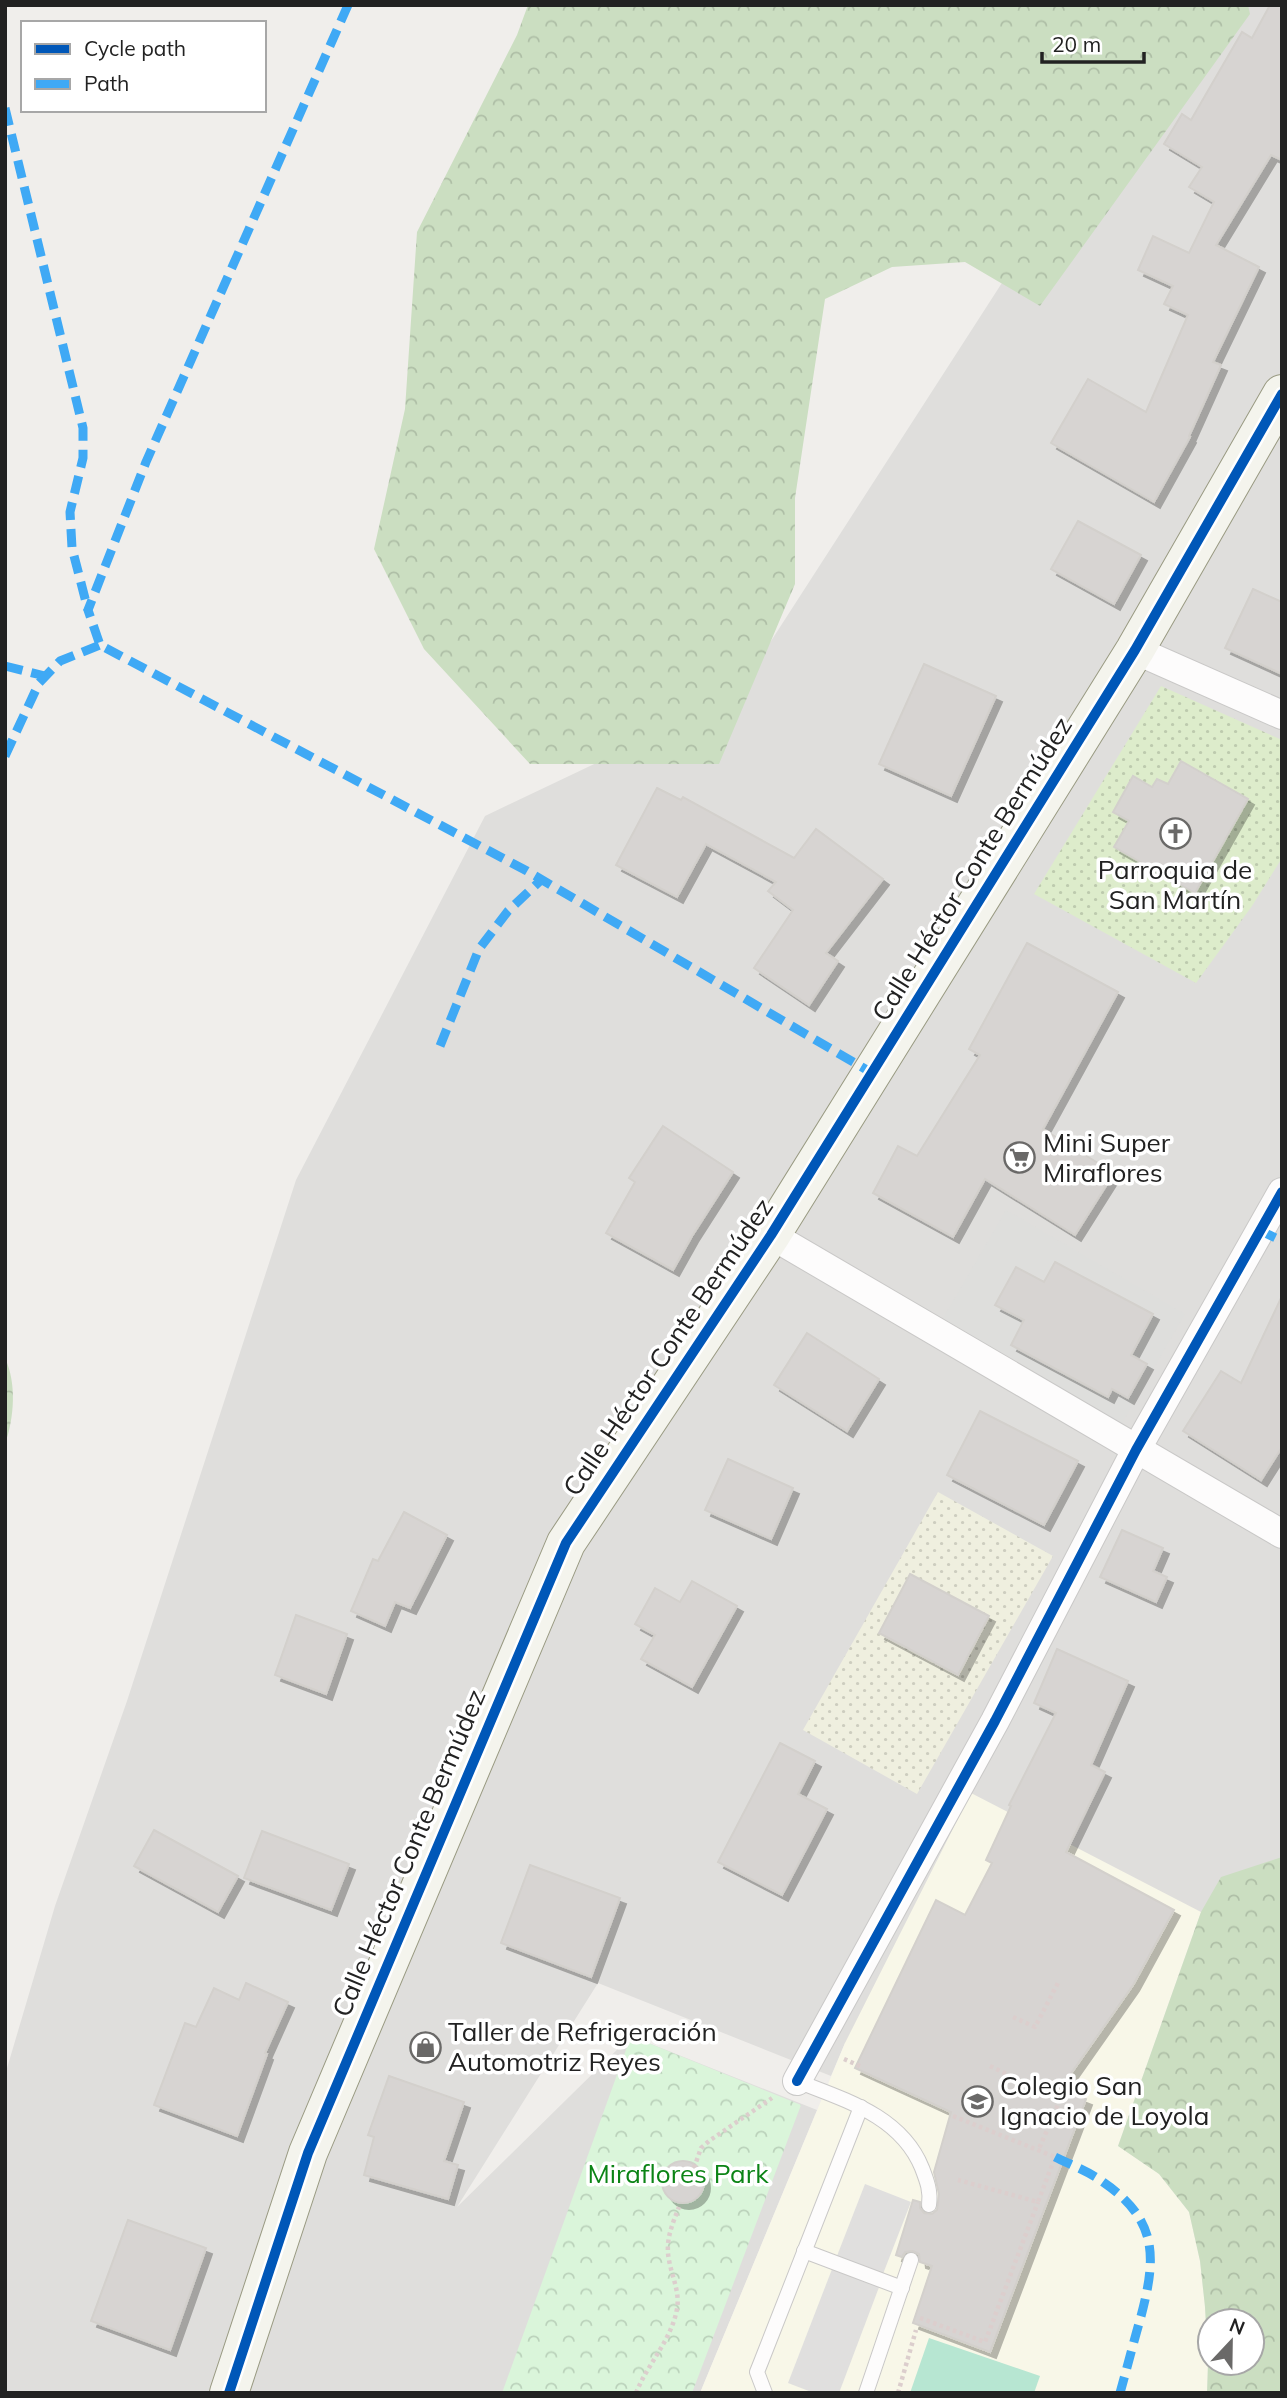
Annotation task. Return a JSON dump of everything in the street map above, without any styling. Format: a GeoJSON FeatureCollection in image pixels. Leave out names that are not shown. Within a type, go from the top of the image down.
{"type":"FeatureCollection","features":[{"type":"Feature","properties":{"kind":"street","name":"Calle Héctor Conte Bermúdez"},"geometry":{"type":"LineString","coordinates":[[229,2393],[308,2153],[566,1543],[771,1235],[1135,650],[1282,394]]}},
{"type":"Feature","properties":{"kind":"street"},"geometry":{"type":"LineString","coordinates":[[1135,650],[1282,715]]}},
{"type":"Feature","properties":{"kind":"street"},"geometry":{"type":"LineString","coordinates":[[797,2081],[995,1721],[1136,1450],[1282,1192]]}},
{"type":"Feature","properties":{"kind":"street"},"geometry":{"type":"LineString","coordinates":[[771,1235],[1282,1534]]}},
{"type":"Feature","properties":{"kind":"lane"},"geometry":{"type":"LineString","coordinates":[[797,2081],[860,2107],[888,2124],[911,2146],[931,2194],[929,2205]]}},
{"type":"Feature","properties":{"kind":"lane"},"geometry":{"type":"LineString","coordinates":[[765,2393],[757,2372],[860,2107]]}},
{"type":"Feature","properties":{"kind":"lane"},"geometry":{"type":"LineString","coordinates":[[804,2251],[902,2288]]}},
{"type":"Feature","properties":{"kind":"lane"},"geometry":{"type":"LineString","coordinates":[[866,2393],[911,2259]]}},
{"type":"Feature","properties":{"kind":"path"},"geometry":{"type":"LineString","coordinates":[[1013,2017],[1035,2027],[1059,1981]]}},
{"type":"Feature","properties":{"kind":"path"},"geometry":{"type":"LineString","coordinates":[[990,2066],[1060,2100],[1038,2151]]}},
{"type":"Feature","properties":{"kind":"path"},"geometry":{"type":"LineString","coordinates":[[694,2168],[701,2148],[709,2141],[797,2081]]}},
{"type":"Feature","properties":{"kind":"path"},"geometry":{"type":"LineString","coordinates":[[920,2318],[985,2342],[1055,2157],[953,2116]]}},
{"type":"Feature","properties":{"kind":"path"},"geometry":{"type":"LineString","coordinates":[[958,2180],[1038,2202]]}},
{"type":"Feature","properties":{"kind":"path"},"geometry":{"type":"LineString","coordinates":[[636,2393],[646,2371],[666,2342],[675,2319],[678,2294],[668,2257],[668,2236],[679,2207]]}},
{"type":"Feature","properties":{"kind":"path"},"geometry":{"type":"LineString","coordinates":[[898,2393],[917,2325]]}},
{"type":"Feature","properties":{"kind":"shaded area"},"geometry":{"type":"Polygon","coordinates":[[[1030,5],[1282,5],[1282,1896],[1171,2004],[1201,1912],[845,2043],[831,2076],[598,1983],[457,2207],[631,2036],[817,2110],[700,2393],[5,2393],[5,2075],[55,1906],[127,1701],[296,1180],[485,816],[735,697],[1134,78],[1030,5]]]}},
{"type":"Feature","properties":{"kind":"shaded area"},"geometry":{"type":"Polygon","coordinates":[[[1006,1210],[1185,1314],[1121,1425],[942,1320],[1006,1210]]]}},
{"type":"Feature","properties":{"kind":"shaded area","name":"Colegio San Ignacio de Loyola"},"geometry":{"type":"Polygon","coordinates":[[[971,1793],[1201,1912],[1118,2146],[1159,2174],[1189,2212],[1200,2261],[1205,2307],[1196,2307],[1196,2377],[1208,2377],[1207,2393],[700,2393],[845,2043],[971,1793]]]}},
{"type":"Feature","properties":{"kind":"shaded area"},"geometry":{"type":"Polygon","coordinates":[[[865,2184],[911,2202],[881,2279],[835,2261],[865,2184]]]}},
{"type":"Feature","properties":{"kind":"shaded area"},"geometry":{"type":"Polygon","coordinates":[[[834,2264],[881,2282],[839,2393],[814,2393],[788,2383],[834,2264]]]}},
{"type":"Feature","properties":{"kind":"green space"},"geometry":{"type":"Polygon","coordinates":[[[528,5],[1248,5],[1250,14],[1040,306],[965,262],[892,267],[825,299],[795,498],[795,584],[719,764],[530,764],[424,649],[374,549],[405,409],[417,232],[517,35],[528,5]]]}},
{"type":"Feature","properties":{"kind":"green space"},"geometry":{"type":"Polygon","coordinates":[[[1161,686],[1282,740],[1282,858],[1252,906],[1196,983],[1034,894],[1161,686]]]}},
{"type":"Feature","properties":{"kind":"green space"},"geometry":{"type":"Polygon","coordinates":[[[5,1358],[9,1368],[13,1401],[5,1444],[5,1358]]]}},
{"type":"Feature","properties":{"kind":"green space"},"geometry":{"type":"Polygon","coordinates":[[[938,1492],[1053,1556],[917,1794],[803,1730],[938,1492]]]}},
{"type":"Feature","properties":{"kind":"green space"},"geometry":{"type":"Polygon","coordinates":[[[1282,1857],[1282,2393],[1207,2393],[1208,2377],[1266,2377],[1266,2307],[1205,2307],[1200,2261],[1189,2212],[1159,2174],[1118,2146],[1201,1912],[1221,1877],[1282,1857]]]}},
{"type":"Feature","properties":{"kind":"green space","name":"Miraflores Park"},"geometry":{"type":"Polygon","coordinates":[[[631,2036],[801,2105],[692,2393],[502,2393],[631,2036]]]}},
{"type":"Feature","properties":{"kind":"green space"},"geometry":{"type":"Polygon","coordinates":[[[929,2338],[1040,2376],[1034,2393],[910,2393],[929,2338]]]}},
{"type":"Feature","properties":{"kind":"building"},"geometry":{"type":"Polygon","coordinates":[[[1270,5],[1282,5],[1282,160],[1271,155],[1216,245],[1259,267],[1213,362],[1221,365],[1190,437],[1154,502],[1051,443],[1088,379],[1146,412],[1188,315],[1164,304],[1173,286],[1138,270],[1153,236],[1189,253],[1214,202],[1189,187],[1202,167],[1164,144],[1182,114],[1191,120],[1242,32],[1252,38],[1270,5]]]}},
{"type":"Feature","properties":{"kind":"building"},"geometry":{"type":"Polygon","coordinates":[[[1078,521],[1141,555],[1114,604],[1051,569],[1078,521]]]}},
{"type":"Feature","properties":{"kind":"building"},"geometry":{"type":"Polygon","coordinates":[[[1253,589],[1282,602],[1282,674],[1225,648],[1253,589]]]}},
{"type":"Feature","properties":{"kind":"building"},"geometry":{"type":"Polygon","coordinates":[[[924,664],[996,696],[951,796],[879,764],[924,664]]]}},
{"type":"Feature","properties":{"kind":"building","name":"Parroquia de San Martín"},"geometry":{"type":"Polygon","coordinates":[[[1181,761],[1248,799],[1195,893],[1114,847],[1129,821],[1113,812],[1133,776],[1152,787],[1157,779],[1168,784],[1181,761]]]}},
{"type":"Feature","properties":{"kind":"building"},"geometry":{"type":"Polygon","coordinates":[[[657,788],[681,800],[683,797],[794,858],[816,829],[883,879],[826,953],[838,961],[809,1005],[754,968],[793,910],[768,891],[776,882],[706,844],[677,897],[616,865],[657,788]]]}},
{"type":"Feature","properties":{"kind":"building"},"geometry":{"type":"Polygon","coordinates":[[[1027,943],[1118,992],[1043,1129],[1114,1173],[1075,1235],[985,1179],[953,1237],[873,1193],[898,1146],[917,1156],[980,1055],[969,1049],[1027,943]]]}},
{"type":"Feature","properties":{"kind":"building"},"geometry":{"type":"Polygon","coordinates":[[[663,1126],[733,1172],[673,1270],[606,1233],[635,1182],[629,1178],[663,1126]]]}},
{"type":"Feature","properties":{"kind":"building"},"geometry":{"type":"Polygon","coordinates":[[[1055,1262],[1153,1314],[1131,1355],[1147,1364],[1128,1398],[1112,1389],[1108,1397],[1011,1345],[1024,1320],[995,1305],[1016,1267],[1044,1282],[1055,1262]]]}},
{"type":"Feature","properties":{"kind":"building"},"geometry":{"type":"Polygon","coordinates":[[[1282,1296],[1282,1447],[1261,1480],[1183,1431],[1221,1371],[1241,1383],[1282,1296]]]}},
{"type":"Feature","properties":{"kind":"building"},"geometry":{"type":"Polygon","coordinates":[[[807,1333],[879,1379],[847,1431],[774,1385],[807,1333]]]}},
{"type":"Feature","properties":{"kind":"building"},"geometry":{"type":"Polygon","coordinates":[[[980,1411],[1078,1461],[1044,1525],[947,1475],[980,1411]]]}},
{"type":"Feature","properties":{"kind":"building"},"geometry":{"type":"Polygon","coordinates":[[[728,1459],[793,1488],[771,1539],[705,1510],[728,1459]]]}},
{"type":"Feature","properties":{"kind":"building"},"geometry":{"type":"Polygon","coordinates":[[[404,1512],[447,1535],[410,1608],[395,1602],[385,1626],[351,1611],[373,1559],[378,1561],[404,1512]]]}},
{"type":"Feature","properties":{"kind":"building"},"geometry":{"type":"Polygon","coordinates":[[[1122,1530],[1163,1548],[1153,1571],[1167,1577],[1156,1602],[1100,1577],[1122,1530]]]}},
{"type":"Feature","properties":{"kind":"building"},"geometry":{"type":"Polygon","coordinates":[[[910,1574],[989,1616],[958,1675],[879,1633],[910,1574]]]}},
{"type":"Feature","properties":{"kind":"building"},"geometry":{"type":"Polygon","coordinates":[[[692,1581],[737,1606],[692,1687],[641,1659],[655,1635],[635,1624],[655,1588],[680,1602],[692,1581]]]}},
{"type":"Feature","properties":{"kind":"building"},"geometry":{"type":"Polygon","coordinates":[[[296,1615],[347,1634],[326,1694],[275,1675],[296,1615]]]}},
{"type":"Feature","properties":{"kind":"building"},"geometry":{"type":"Polygon","coordinates":[[[1057,1649],[1128,1681],[1091,1765],[1105,1772],[1066,1852],[1174,1910],[1133,1985],[1060,2089],[1086,2099],[990,2352],[913,2323],[932,2266],[920,2262],[919,2254],[913,2251],[905,2252],[902,2257],[896,2255],[913,2200],[920,2202],[924,2213],[932,2214],[937,2210],[939,2194],[934,2172],[951,2112],[855,2068],[936,1900],[965,1915],[992,1863],[986,1860],[1011,1806],[1009,1805],[1056,1713],[1034,1703],[1057,1649]]]}},
{"type":"Feature","properties":{"kind":"building"},"geometry":{"type":"Polygon","coordinates":[[[780,1743],[815,1761],[798,1794],[827,1809],[782,1895],[718,1862],[780,1743]]]}},
{"type":"Feature","properties":{"kind":"building"},"geometry":{"type":"Polygon","coordinates":[[[154,1830],[238,1876],[218,1912],[134,1866],[154,1830]]]}},
{"type":"Feature","properties":{"kind":"building"},"geometry":{"type":"Polygon","coordinates":[[[262,1831],[349,1864],[331,1910],[244,1878],[262,1831]]]}},
{"type":"Feature","properties":{"kind":"building"},"geometry":{"type":"Polygon","coordinates":[[[530,1865],[620,1898],[591,1977],[501,1943],[530,1865]]]}},
{"type":"Feature","properties":{"kind":"building"},"geometry":{"type":"Polygon","coordinates":[[[246,1983],[288,2002],[265,2053],[267,2054],[237,2136],[154,2105],[185,2023],[196,2027],[214,1988],[239,2000],[246,1983]]]}},
{"type":"Feature","properties":{"kind":"building"},"geometry":{"type":"Polygon","coordinates":[[[389,2076],[464,2102],[444,2161],[458,2165],[448,2199],[364,2175],[374,2137],[368,2135],[389,2076]]]}},
{"type":"Feature","properties":{"kind":"building"},"geometry":{"type":"Polygon","coordinates":[[[683,2161],[698,2167],[704,2182],[698,2197],[683,2203],[668,2197],[662,2182],[668,2167],[683,2161]]]}},
{"type":"Feature","properties":{"kind":"building"},"geometry":{"type":"Polygon","coordinates":[[[128,2220],[206,2248],[170,2350],[91,2321],[128,2220]]]}},
{"type":"Feature","properties":{"kind":"marked path"},"geometry":{"type":"LineString","coordinates":[[348,5],[146,462],[88,610],[100,645],[527,871],[872,1073]]}},
{"type":"Feature","properties":{"kind":"marked path"},"geometry":{"type":"LineString","coordinates":[[5,108],[83,428],[83,458],[70,512],[72,548],[88,610]]}},
{"type":"Feature","properties":{"kind":"marked path"},"geometry":{"type":"LineString","coordinates":[[5,756],[39,683],[60,661],[100,645]]}},
{"type":"Feature","properties":{"kind":"marked path"},"geometry":{"type":"LineString","coordinates":[[5,666],[45,676]]}},
{"type":"Feature","properties":{"kind":"marked path"},"geometry":{"type":"LineString","coordinates":[[440,1046],[479,949],[508,911],[541,880]]}},
{"type":"Feature","properties":{"kind":"marked path"},"geometry":{"type":"LineString","coordinates":[[1259,1230],[1282,1241]]}},
{"type":"Feature","properties":{"kind":"marked path"},"geometry":{"type":"LineString","coordinates":[[1055,2157],[1103,2182],[1122,2197],[1144,2227],[1149,2243],[1149,2279],[1120,2393]]}},
{"type":"Feature","properties":{"kind":"cycle path"},"geometry":{"type":"LineString","coordinates":[[229,2393],[308,2153],[566,1543],[771,1235],[1135,650],[1282,394]]}},
{"type":"Feature","properties":{"kind":"cycle path"},"geometry":{"type":"LineString","coordinates":[[797,2081],[995,1721],[1136,1450],[1282,1192]]}},
{"type":"Feature","properties":{"kind":"place","name":"Parroquia de San Martín"},"geometry":{"type":"Point","coordinates":[1175,834]}},
{"type":"Feature","properties":{"kind":"place","name":"Mini Super Miraflores"},"geometry":{"type":"Point","coordinates":[1020,1158]}},
{"type":"Feature","properties":{"kind":"place","name":"Taller de Refrigeración Automotriz Reyes"},"geometry":{"type":"Point","coordinates":[425,2047]}},
{"type":"Feature","properties":{"kind":"place","name":"Colegio San Ignacio de Loyola"},"geometry":{"type":"Point","coordinates":[977,2101]}}]}
